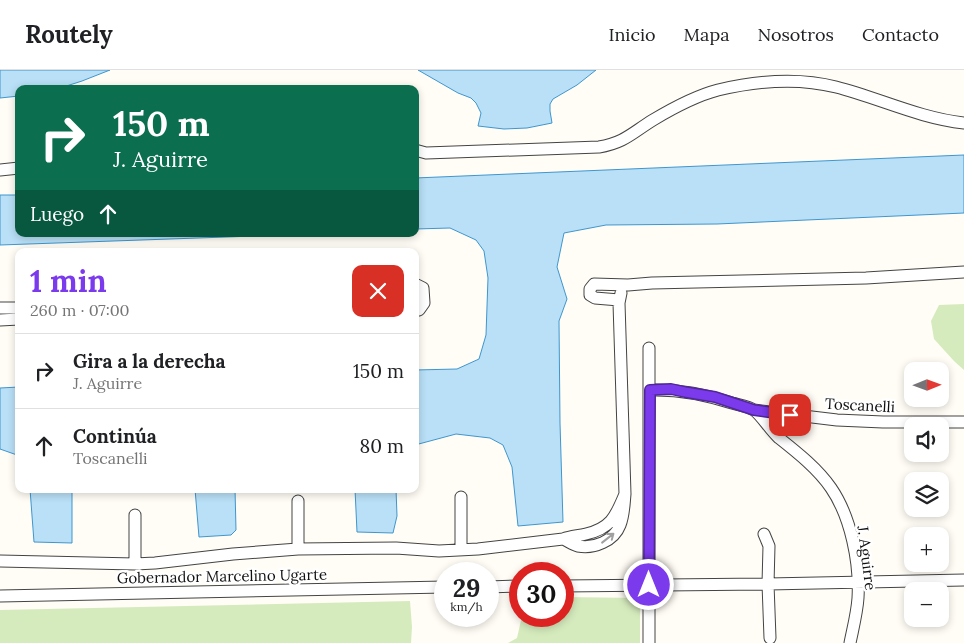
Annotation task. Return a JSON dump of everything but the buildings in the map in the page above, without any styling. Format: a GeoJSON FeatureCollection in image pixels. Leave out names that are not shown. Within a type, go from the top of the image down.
{"type":"FeatureCollection","features":[{"type":"Feature","properties":{"kind":"street"},"geometry":{"type":"LineString","coordinates":[[419,151],[426,153],[599,147],[610,145],[620,142],[664,113],[697,98],[717,91],[763,82],[825,84],[866,95],[904,110],[964,123]]}},
{"type":"Feature","properties":{"kind":"street"},"geometry":{"type":"LineString","coordinates":[[0,170],[15,168]]}},
{"type":"Feature","properties":{"kind":"street"},"geometry":{"type":"LineString","coordinates":[[619,300],[595,298],[590,295],[590,289],[594,284],[628,285],[866,278],[964,272]]}},
{"type":"Feature","properties":{"kind":"street"},"geometry":{"type":"LineString","coordinates":[[0,561],[134,564],[298,549],[396,548],[439,551],[478,549],[564,539],[576,546],[590,546],[601,543],[611,537],[619,527],[624,512],[619,300],[621,293],[628,285]]}},
{"type":"Feature","properties":{"kind":"street"},"geometry":{"type":"LineString","coordinates":[[419,286],[423,288],[424,303],[419,310]]}},
{"type":"Feature","properties":{"kind":"street"},"geometry":{"type":"LineString","coordinates":[[0,308],[15,308]]}},
{"type":"Feature","properties":{"kind":"street"},"geometry":{"type":"LineString","coordinates":[[0,320],[15,319]]}},
{"type":"Feature","properties":{"kind":"street"},"geometry":{"type":"LineString","coordinates":[[649,348],[649,643]]}},
{"type":"Feature","properties":{"kind":"street"},"geometry":{"type":"LineString","coordinates":[[650,390],[671,389],[707,396],[754,410]]}},
{"type":"Feature","properties":{"kind":"street","name":"Toscanelli"},"geometry":{"type":"LineString","coordinates":[[754,410],[837,420],[964,422]]}},
{"type":"Feature","properties":{"kind":"street","name":"J. Aguirre"},"geometry":{"type":"LineString","coordinates":[[754,410],[774,433],[795,450],[818,473],[831,488],[844,512],[850,527],[854,546],[858,582],[858,600],[850,643]]}},
{"type":"Feature","properties":{"kind":"street"},"geometry":{"type":"LineString","coordinates":[[461,497],[461,550]]}},
{"type":"Feature","properties":{"kind":"street"},"geometry":{"type":"LineString","coordinates":[[298,501],[298,549]]}},
{"type":"Feature","properties":{"kind":"street"},"geometry":{"type":"LineString","coordinates":[[134,564],[135,515]]}},
{"type":"Feature","properties":{"kind":"street"},"geometry":{"type":"LineString","coordinates":[[764,534],[769,546],[770,638]]}},
{"type":"Feature","properties":{"kind":"street"},"geometry":{"type":"LineString","coordinates":[[574,586],[964,580]]}},
{"type":"Feature","properties":{"kind":"street","name":"Gobernador Marcelino Ugarte"},"geometry":{"type":"LineString","coordinates":[[0,596],[434,587]]}},
{"type":"Feature","properties":{"kind":"green space"},"geometry":{"type":"Polygon","coordinates":[[[964,304],[964,370],[934,339],[931,321],[939,305],[964,304]]]}},
{"type":"Feature","properties":{"kind":"green space"},"geometry":{"type":"Polygon","coordinates":[[[574,597],[640,598],[640,643],[508,643],[517,638],[520,627],[574,627],[574,597]]]}},
{"type":"Feature","properties":{"kind":"green space"},"geometry":{"type":"Polygon","coordinates":[[[410,601],[411,643],[0,643],[0,610],[410,601]]]}},
{"type":"Feature","properties":{"kind":"water"},"geometry":{"type":"Polygon","coordinates":[[[0,70],[110,70],[70,85],[15,85],[15,96],[0,98],[0,70]]]}},
{"type":"Feature","properties":{"kind":"water"},"geometry":{"type":"Polygon","coordinates":[[[418,70],[596,70],[577,85],[553,99],[550,104],[552,123],[527,128],[504,129],[478,126],[481,113],[471,98],[458,93],[418,70]]]}},
{"type":"Feature","properties":{"kind":"water"},"geometry":{"type":"Polygon","coordinates":[[[964,155],[964,213],[717,224],[606,225],[564,233],[557,267],[567,299],[559,321],[563,522],[518,526],[512,467],[503,445],[490,438],[456,434],[419,444],[419,370],[457,369],[479,359],[486,335],[488,278],[484,251],[476,240],[450,228],[419,229],[419,178],[964,155]]]}},
{"type":"Feature","properties":{"kind":"water"},"geometry":{"type":"Polygon","coordinates":[[[0,195],[15,195],[15,237],[226,237],[0,245],[0,195]]]}},
{"type":"Feature","properties":{"kind":"water"},"geometry":{"type":"Polygon","coordinates":[[[15,387],[15,454],[0,449],[0,388],[15,387]]]}},
{"type":"Feature","properties":{"kind":"water"},"geometry":{"type":"Polygon","coordinates":[[[30,493],[72,493],[72,543],[34,542],[30,493]]]}},
{"type":"Feature","properties":{"kind":"water"},"geometry":{"type":"Polygon","coordinates":[[[195,493],[235,493],[236,530],[231,535],[199,537],[195,493]]]}},
{"type":"Feature","properties":{"kind":"water"},"geometry":{"type":"Polygon","coordinates":[[[355,493],[396,493],[397,516],[393,533],[357,532],[355,493]]]}},
{"type":"Feature","properties":{"kind":"route"},"geometry":{"type":"LineString","coordinates":[[649,585],[650,390],[671,389],[715,397],[754,410],[790,415]]}}]}
